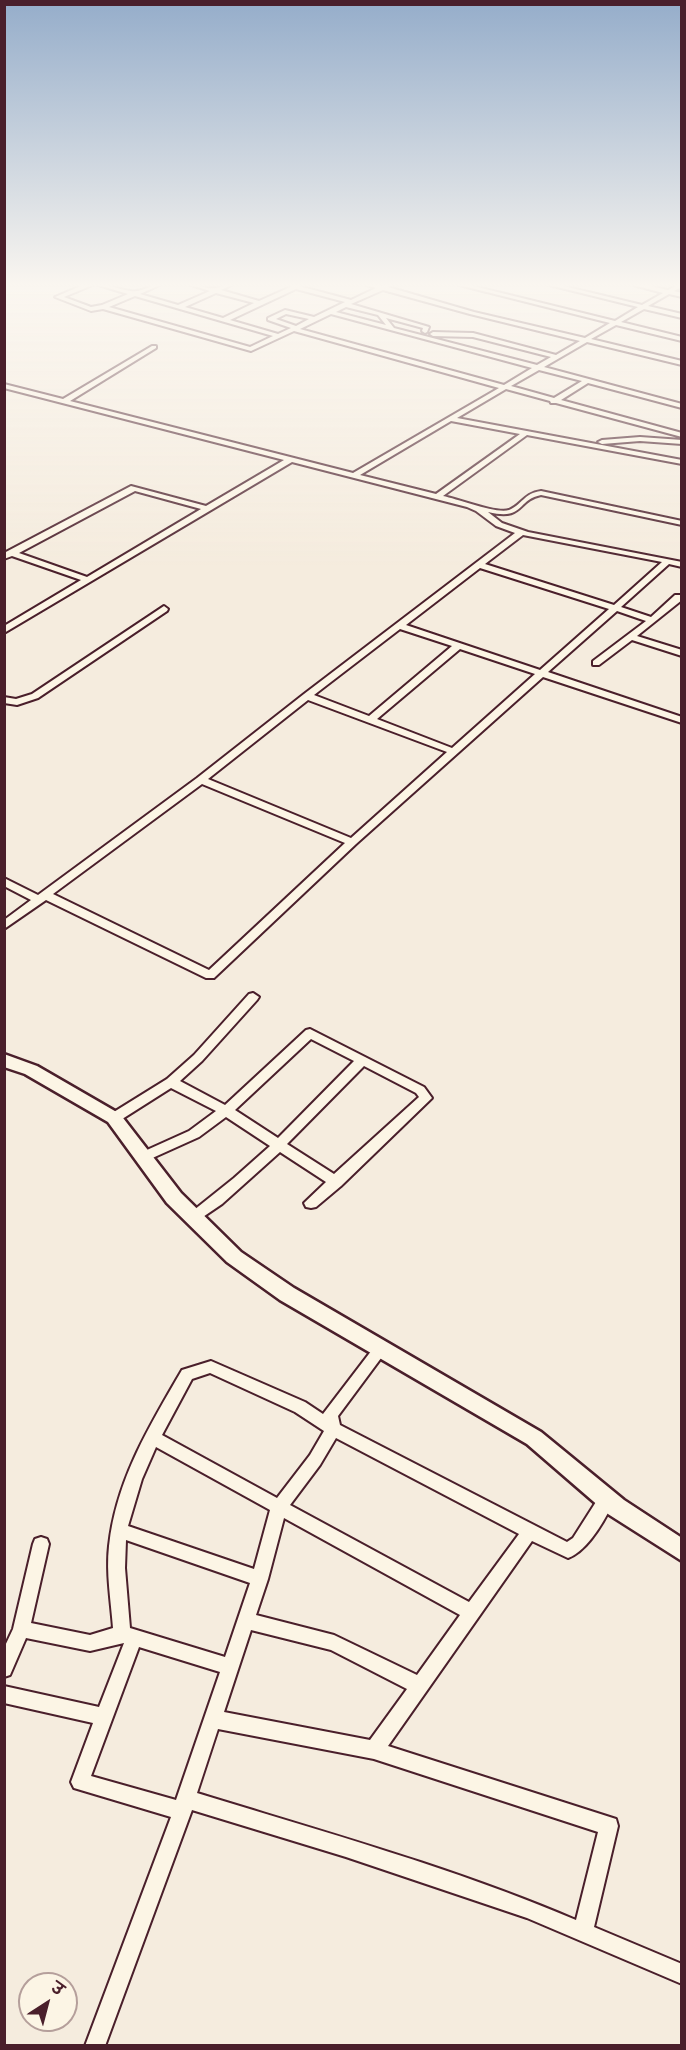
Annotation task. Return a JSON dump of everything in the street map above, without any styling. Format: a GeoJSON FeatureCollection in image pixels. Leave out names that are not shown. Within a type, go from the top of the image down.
{"type":"FeatureCollection","features":[{"type":"Feature","properties":{"kind":"street"},"geometry":{"type":"LineString","coordinates":[[64,401],[101,379]]}},
{"type":"Feature","properties":{"kind":"street"},"geometry":{"type":"LineString","coordinates":[[472,379],[680,439]]}},
{"type":"Feature","properties":{"kind":"street"},"geometry":{"type":"LineString","coordinates":[[354,475],[519,379]]}},
{"type":"Feature","properties":{"kind":"street"},"geometry":{"type":"LineString","coordinates":[[578,379],[681,406]]}},
{"type":"Feature","properties":{"kind":"street"},"geometry":{"type":"LineString","coordinates":[[553,402],[587,381]]}},
{"type":"Feature","properties":{"kind":"street"},"geometry":{"type":"LineString","coordinates":[[4,386],[438,496],[481,509],[507,513],[513,511],[529,495],[541,493],[677,522],[681,510]]}},
{"type":"Feature","properties":{"kind":"street"},"geometry":{"type":"LineString","coordinates":[[451,419],[681,462]]}},
{"type":"Feature","properties":{"kind":"street"},"geometry":{"type":"LineString","coordinates":[[438,496],[526,433]]}},
{"type":"Feature","properties":{"kind":"street"},"geometry":{"type":"LineString","coordinates":[[585,444],[640,439],[680,439]]}},
{"type":"Feature","properties":{"kind":"street"},"geometry":{"type":"LineString","coordinates":[[4,630],[291,459]]}},
{"type":"Feature","properties":{"kind":"street"},"geometry":{"type":"LineString","coordinates":[[8,555],[134,488],[208,509]]}},
{"type":"Feature","properties":{"kind":"street"},"geometry":{"type":"LineString","coordinates":[[481,509],[494,523],[522,532],[681,565]]}},
{"type":"Feature","properties":{"kind":"street"},"geometry":{"type":"LineString","coordinates":[[4,926],[201,780],[522,532]]}},
{"type":"Feature","properties":{"kind":"street"},"geometry":{"type":"LineString","coordinates":[[8,555],[88,580]]}},
{"type":"Feature","properties":{"kind":"street"},"geometry":{"type":"LineString","coordinates":[[4,881],[210,975],[452,751],[668,561]]}},
{"type":"Feature","properties":{"kind":"street"},"geometry":{"type":"LineString","coordinates":[[479,565],[653,620]]}},
{"type":"Feature","properties":{"kind":"street"},"geometry":{"type":"LineString","coordinates":[[596,663],[633,638],[678,597],[681,598]]}},
{"type":"Feature","properties":{"kind":"street"},"geometry":{"type":"LineString","coordinates":[[4,700],[17,702],[35,696],[164,609]]}},
{"type":"Feature","properties":{"kind":"street"},"geometry":{"type":"LineString","coordinates":[[400,626],[681,720]]}},
{"type":"Feature","properties":{"kind":"street"},"geometry":{"type":"LineString","coordinates":[[633,638],[681,653]]}},
{"type":"Feature","properties":{"kind":"street"},"geometry":{"type":"LineString","coordinates":[[370,720],[458,646]]}},
{"type":"Feature","properties":{"kind":"street"},"geometry":{"type":"LineString","coordinates":[[307,696],[452,751]]}},
{"type":"Feature","properties":{"kind":"street"},"geometry":{"type":"LineString","coordinates":[[201,780],[352,842]]}},
{"type":"Feature","properties":{"kind":"street"},"geometry":{"type":"LineString","coordinates":[[114,1118],[171,1082],[198,1058],[253,997]]}},
{"type":"Feature","properties":{"kind":"street"},"geometry":{"type":"LineString","coordinates":[[143,1157],[194,1134],[226,1111],[310,1033],[420,1090],[426,1098],[311,1203]]}},
{"type":"Feature","properties":{"kind":"street"},"geometry":{"type":"LineString","coordinates":[[4,1060],[31,1070],[114,1118],[174,1198],[234,1257],[287,1294],[534,1438],[607,1499],[681,1551]]}},
{"type":"Feature","properties":{"kind":"street"},"geometry":{"type":"LineString","coordinates":[[194,1218],[224,1196],[279,1145],[362,1061]]}},
{"type":"Feature","properties":{"kind":"street"},"geometry":{"type":"LineString","coordinates":[[171,1082],[226,1111],[336,1182]]}},
{"type":"Feature","properties":{"kind":"street"},"geometry":{"type":"LineString","coordinates":[[95,2046],[184,1805],[260,1579],[279,1507],[315,1460],[333,1429],[330,1415],[380,1350]]}},
{"type":"Feature","properties":{"kind":"street"},"geometry":{"type":"LineString","coordinates":[[607,1499],[579,1543],[568,1551],[333,1429],[300,1407],[211,1367],[187,1374],[152,1437],[130,1490],[117,1546],[128,1636],[104,1718],[80,1782],[184,1805],[358,1852],[528,1909],[681,1973]]}},
{"type":"Feature","properties":{"kind":"street"},"geometry":{"type":"LineString","coordinates":[[152,1437],[473,1613]]}},
{"type":"Feature","properties":{"kind":"street"},"geometry":{"type":"LineString","coordinates":[[121,1531],[260,1579]]}},
{"type":"Feature","properties":{"kind":"street"},"geometry":{"type":"LineString","coordinates":[[374,1750],[530,1531]]}},
{"type":"Feature","properties":{"kind":"street"},"geometry":{"type":"LineString","coordinates":[[4,1670],[21,1629],[41,1544]]}},
{"type":"Feature","properties":{"kind":"street"},"geometry":{"type":"LineString","coordinates":[[245,1620],[334,1643],[420,1686]]}},
{"type":"Feature","properties":{"kind":"street"},"geometry":{"type":"LineString","coordinates":[[21,1629],[90,1643],[128,1636],[230,1667]]}},
{"type":"Feature","properties":{"kind":"street"},"geometry":{"type":"LineString","coordinates":[[4,1694],[104,1718]]}},
{"type":"Feature","properties":{"kind":"street"},"geometry":{"type":"LineString","coordinates":[[213,1719],[374,1750],[609,1827],[583,1932]]}}]}
